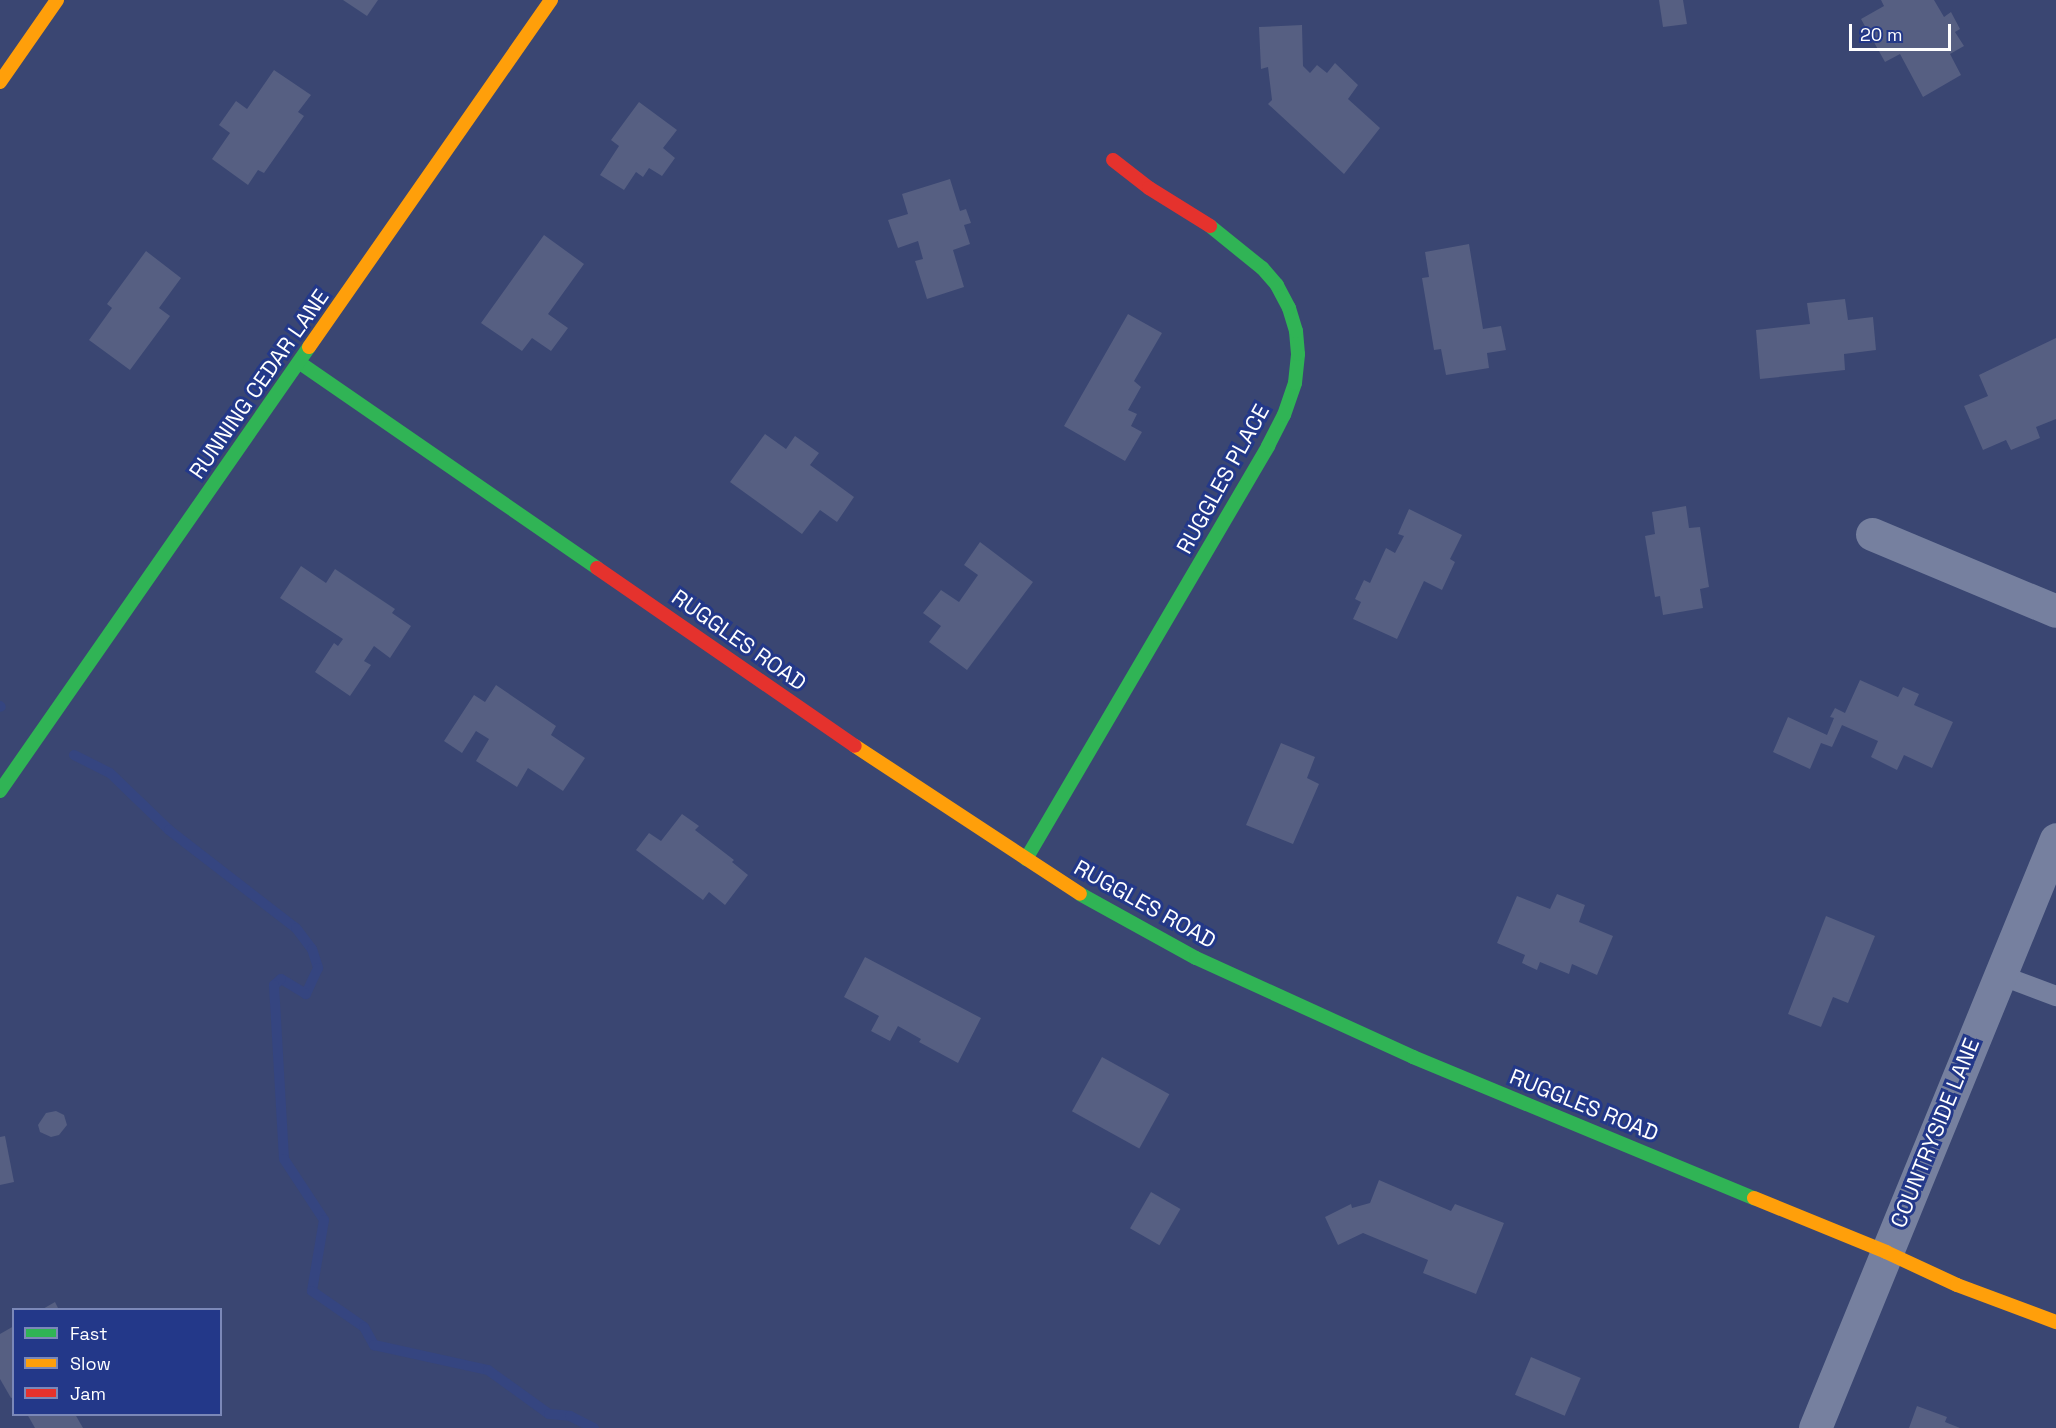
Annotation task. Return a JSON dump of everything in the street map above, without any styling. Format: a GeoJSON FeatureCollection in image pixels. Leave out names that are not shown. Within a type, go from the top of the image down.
{"type":"FeatureCollection","features":[{"type":"Feature","properties":{"kind":"main road"},"geometry":{"type":"LineString","coordinates":[[0,82],[57,0]]}},
{"type":"Feature","properties":{"kind":"main road","name":"RUNNING CEDAR LANE"},"geometry":{"type":"LineString","coordinates":[[0,791],[551,0]]}},
{"type":"Feature","properties":{"kind":"main road","name":"RUGGLES PLACE"},"geometry":{"type":"LineString","coordinates":[[1026,859],[1268,446],[1284,415],[1295,383],[1298,354],[1296,330],[1289,308],[1277,285],[1262,268],[1217,230],[1149,188],[1113,160]]}},
{"type":"Feature","properties":{"kind":"main road","name":"RUGGLES ROAD"},"geometry":{"type":"LineString","coordinates":[[300,363],[902,778],[1095,904],[1196,958],[1373,1039],[1886,1252],[1957,1285],[2056,1322]]}},
{"type":"Feature","properties":{"kind":"street"},"geometry":{"type":"LineString","coordinates":[[1872,534],[1940,565],[2056,611]]}},
{"type":"Feature","properties":{"kind":"street","name":"COUNTRYSIDE LANE"},"geometry":{"type":"LineString","coordinates":[[1815,1428],[2056,839]]}},
{"type":"Feature","properties":{"kind":"lane"},"geometry":{"type":"LineString","coordinates":[[2000,975],[2056,996]]}},
{"type":"Feature","properties":{"kind":"building"},"geometry":{"type":"Polygon","coordinates":[[[343,0],[378,0],[367,16],[343,0]]]}},
{"type":"Feature","properties":{"kind":"building"},"geometry":{"type":"Polygon","coordinates":[[[1659,0],[1683,0],[1687,24],[1663,27],[1659,0]]]}},
{"type":"Feature","properties":{"kind":"building"},"geometry":{"type":"Polygon","coordinates":[[[1881,0],[1934,0],[1944,17],[1951,12],[1960,29],[1955,32],[1964,46],[1950,54],[1961,75],[1923,97],[1900,54],[1885,62],[1861,19],[1884,6],[1881,0]]]}},
{"type":"Feature","properties":{"kind":"building"},"geometry":{"type":"Polygon","coordinates":[[[1302,25],[1303,66],[1310,73],[1317,65],[1327,73],[1335,63],[1358,85],[1348,99],[1380,128],[1344,174],[1268,104],[1272,100],[1268,67],[1261,69],[1259,27],[1302,25]]]}},
{"type":"Feature","properties":{"kind":"building"},"geometry":{"type":"Polygon","coordinates":[[[274,70],[311,95],[298,112],[304,116],[264,173],[258,170],[248,185],[212,159],[230,133],[219,125],[236,101],[247,109],[274,70]]]}},
{"type":"Feature","properties":{"kind":"building"},"geometry":{"type":"Polygon","coordinates":[[[639,102],[677,130],[663,148],[675,158],[662,176],[649,168],[643,177],[636,172],[624,190],[600,175],[619,146],[611,140],[639,102]]]}},
{"type":"Feature","properties":{"kind":"building"},"geometry":{"type":"Polygon","coordinates":[[[950,179],[960,211],[966,209],[971,223],[964,225],[970,244],[953,250],[964,287],[927,299],[915,261],[923,259],[918,241],[898,248],[888,220],[908,214],[902,194],[950,179]]]}},
{"type":"Feature","properties":{"kind":"building"},"geometry":{"type":"Polygon","coordinates":[[[544,235],[584,264],[548,314],[568,328],[551,351],[532,338],[522,351],[481,323],[544,235]]]}},
{"type":"Feature","properties":{"kind":"building"},"geometry":{"type":"Polygon","coordinates":[[[1469,244],[1483,329],[1501,326],[1506,350],[1487,353],[1489,368],[1446,375],[1441,349],[1434,350],[1422,278],[1429,277],[1425,252],[1469,244]]]}},
{"type":"Feature","properties":{"kind":"building"},"geometry":{"type":"Polygon","coordinates":[[[146,251],[181,278],[159,308],[170,316],[130,370],[89,340],[112,308],[107,304],[146,251]]]}},
{"type":"Feature","properties":{"kind":"building"},"geometry":{"type":"Polygon","coordinates":[[[1845,299],[1848,320],[1873,317],[1876,350],[1844,354],[1845,370],[1760,379],[1756,330],[1810,324],[1807,303],[1845,299]]]}},
{"type":"Feature","properties":{"kind":"building"},"geometry":{"type":"Polygon","coordinates":[[[1128,314],[1162,333],[1134,381],[1141,387],[1128,410],[1137,414],[1131,426],[1142,432],[1125,461],[1064,426],[1128,314]]]}},
{"type":"Feature","properties":{"kind":"building"},"geometry":{"type":"Polygon","coordinates":[[[2056,338],[2056,419],[2036,427],[2040,438],[2011,450],[2006,440],[1983,450],[1964,406],[1988,396],[1979,375],[2056,338]]]}},
{"type":"Feature","properties":{"kind":"building"},"geometry":{"type":"Polygon","coordinates":[[[765,434],[786,449],[795,436],[819,453],[810,465],[854,497],[837,522],[820,510],[802,534],[730,482],[765,434]]]}},
{"type":"Feature","properties":{"kind":"building"},"geometry":{"type":"Polygon","coordinates":[[[1686,506],[1689,528],[1700,527],[1709,587],[1700,589],[1703,608],[1663,615],[1660,596],[1655,597],[1645,536],[1655,534],[1652,512],[1686,506]]]}},
{"type":"Feature","properties":{"kind":"building"},"geometry":{"type":"Polygon","coordinates":[[[1409,509],[1462,535],[1450,559],[1455,562],[1442,590],[1424,581],[1397,639],[1353,619],[1361,602],[1355,599],[1364,580],[1370,583],[1386,548],[1395,553],[1404,536],[1398,534],[1409,509]]]}},
{"type":"Feature","properties":{"kind":"building"},"geometry":{"type":"Polygon","coordinates":[[[980,542],[1033,582],[967,670],[929,642],[941,626],[923,613],[941,590],[959,602],[978,575],[964,565],[980,542]]]}},
{"type":"Feature","properties":{"kind":"building"},"geometry":{"type":"Polygon","coordinates":[[[301,566],[326,583],[335,569],[395,609],[392,613],[411,626],[390,658],[374,646],[364,661],[371,665],[350,696],[315,672],[334,643],[338,646],[343,639],[280,598],[301,566]]]}},
{"type":"Feature","properties":{"kind":"building"},"geometry":{"type":"Polygon","coordinates":[[[1860,680],[1898,697],[1903,687],[1919,694],[1914,705],[1953,722],[1932,768],[1904,755],[1897,770],[1871,757],[1878,741],[1842,725],[1832,747],[1821,743],[1810,769],[1773,752],[1788,717],[1827,735],[1834,718],[1830,717],[1835,708],[1845,713],[1860,680]]]}},
{"type":"Feature","properties":{"kind":"building"},"geometry":{"type":"Polygon","coordinates":[[[496,685],[556,726],[551,735],[585,758],[563,791],[528,768],[517,787],[476,761],[489,739],[476,731],[462,753],[444,741],[474,695],[485,702],[496,685]]]}},
{"type":"Feature","properties":{"kind":"building"},"geometry":{"type":"Polygon","coordinates":[[[1281,743],[1315,757],[1307,778],[1319,784],[1293,844],[1246,825],[1281,743]]]}},
{"type":"Feature","properties":{"kind":"building"},"geometry":{"type":"Polygon","coordinates":[[[682,814],[699,826],[695,830],[734,860],[732,862],[748,875],[725,905],[709,892],[703,900],[636,850],[649,833],[661,841],[682,814]]]}},
{"type":"Feature","properties":{"kind":"building"},"geometry":{"type":"Polygon","coordinates":[[[1557,894],[1585,905],[1579,922],[1613,936],[1597,975],[1572,964],[1569,974],[1540,962],[1537,970],[1522,963],[1525,955],[1497,943],[1517,896],[1550,909],[1557,894]]]}},
{"type":"Feature","properties":{"kind":"building"},"geometry":{"type":"Polygon","coordinates":[[[1826,916],[1875,936],[1848,1003],[1833,997],[1821,1027],[1788,1014],[1826,916]]]}},
{"type":"Feature","properties":{"kind":"building"},"geometry":{"type":"Polygon","coordinates":[[[865,957],[981,1018],[958,1063],[919,1042],[921,1039],[898,1026],[890,1041],[871,1031],[879,1016],[844,997],[865,957]]]}},
{"type":"Feature","properties":{"kind":"building"},"geometry":{"type":"Polygon","coordinates":[[[1102,1057],[1169,1094],[1139,1149],[1072,1111],[1102,1057]]]}},
{"type":"Feature","properties":{"kind":"building"},"geometry":{"type":"Polygon","coordinates":[[[56,1111],[64,1115],[67,1125],[59,1135],[51,1137],[40,1132],[38,1125],[46,1113],[56,1111]]]}},
{"type":"Feature","properties":{"kind":"building"},"geometry":{"type":"Polygon","coordinates":[[[5,1136],[14,1182],[0,1185],[0,1137],[5,1136]]]}},
{"type":"Feature","properties":{"kind":"building"},"geometry":{"type":"Polygon","coordinates":[[[1379,1180],[1451,1211],[1455,1204],[1504,1223],[1476,1294],[1423,1273],[1428,1260],[1363,1233],[1338,1245],[1325,1217],[1351,1204],[1352,1208],[1370,1203],[1379,1180]]]}},
{"type":"Feature","properties":{"kind":"building"},"geometry":{"type":"Polygon","coordinates":[[[1151,1192],[1180,1209],[1159,1245],[1130,1228],[1151,1192]]]}},
{"type":"Feature","properties":{"kind":"building"},"geometry":{"type":"Polygon","coordinates":[[[55,1302],[58,1308],[44,1308],[55,1302]]]}},
{"type":"Feature","properties":{"kind":"building"},"geometry":{"type":"Polygon","coordinates":[[[12,1327],[11,1398],[0,1379],[0,1334],[12,1327]]]}},
{"type":"Feature","properties":{"kind":"building"},"geometry":{"type":"Polygon","coordinates":[[[1531,1357],[1581,1378],[1565,1416],[1515,1395],[1531,1357]]]}},
{"type":"Feature","properties":{"kind":"building"},"geometry":{"type":"Polygon","coordinates":[[[1917,1406],[1947,1417],[1945,1422],[1960,1428],[1909,1428],[1917,1406]]]}},
{"type":"Feature","properties":{"kind":"building"},"geometry":{"type":"Polygon","coordinates":[[[28,1416],[76,1416],[83,1428],[35,1428],[28,1416]]]}},
{"type":"Feature","properties":{"kind":"waterway"},"geometry":{"type":"LineString","coordinates":[[74,755],[110,773],[169,830],[296,928],[312,949],[318,968],[306,994],[281,979],[274,985],[284,1159],[324,1220],[312,1291],[364,1327],[374,1345],[488,1370],[549,1414],[570,1416],[594,1428]]}},
{"type":"Feature","properties":{"kind":"traffic: fast"},"geometry":{"type":"LineString","coordinates":[[1026,859],[1268,446],[1284,415],[1295,383],[1298,354],[1296,331],[1289,308],[1277,285],[1262,268],[1210,226]]}},
{"type":"Feature","properties":{"kind":"traffic: fast"},"geometry":{"type":"LineString","coordinates":[[0,791],[309,347]]}},
{"type":"Feature","properties":{"kind":"traffic: fast"},"geometry":{"type":"LineString","coordinates":[[300,363],[597,568]]}},
{"type":"Feature","properties":{"kind":"traffic: fast"},"geometry":{"type":"LineString","coordinates":[[1080,894],[1196,958],[1413,1057],[1754,1198]]}},
{"type":"Feature","properties":{"kind":"traffic: slow"},"geometry":{"type":"LineString","coordinates":[[0,82],[57,0]]}},
{"type":"Feature","properties":{"kind":"traffic: slow"},"geometry":{"type":"LineString","coordinates":[[309,347],[551,0]]}},
{"type":"Feature","properties":{"kind":"traffic: slow"},"geometry":{"type":"LineString","coordinates":[[855,746],[1080,894]]}},
{"type":"Feature","properties":{"kind":"traffic: slow"},"geometry":{"type":"LineString","coordinates":[[1754,1198],[1886,1252],[1957,1285],[2056,1322]]}},
{"type":"Feature","properties":{"kind":"traffic: jam"},"geometry":{"type":"LineString","coordinates":[[1113,160],[1149,188],[1210,226]]}},
{"type":"Feature","properties":{"kind":"traffic: jam"},"geometry":{"type":"LineString","coordinates":[[597,568],[855,746]]}}]}
